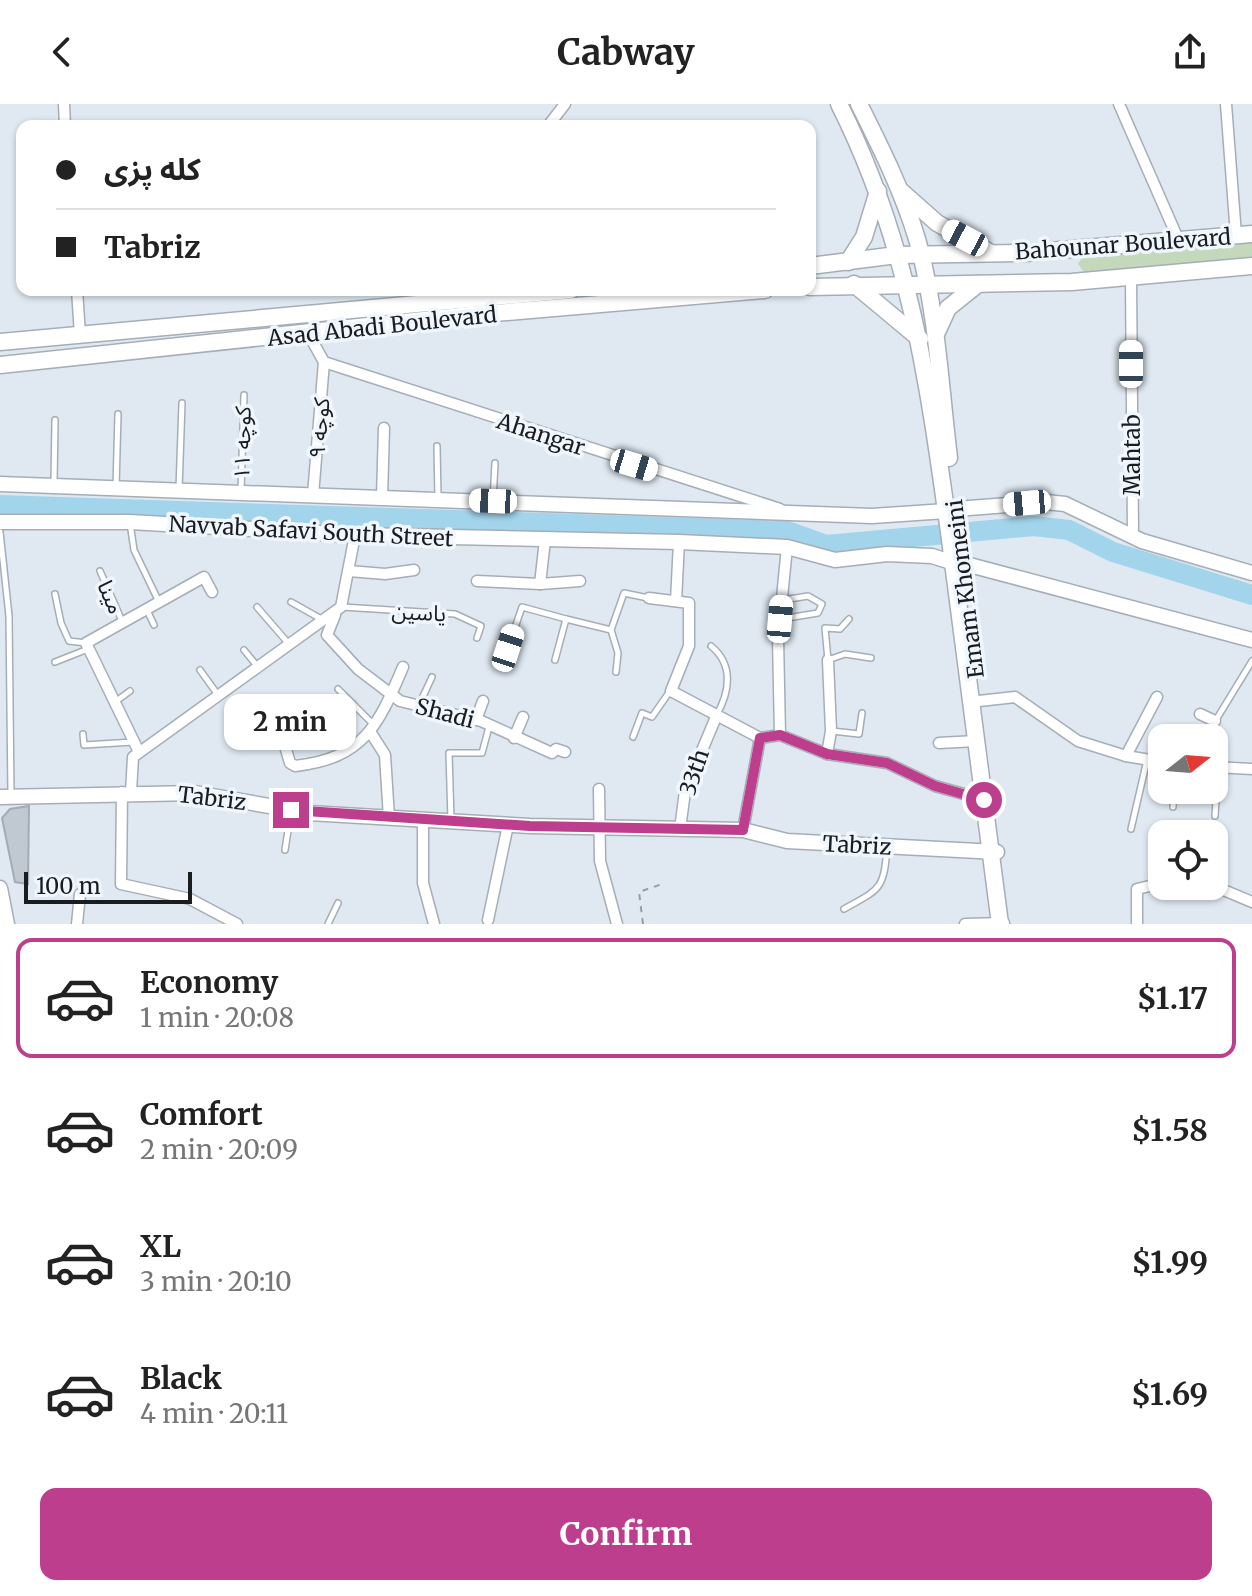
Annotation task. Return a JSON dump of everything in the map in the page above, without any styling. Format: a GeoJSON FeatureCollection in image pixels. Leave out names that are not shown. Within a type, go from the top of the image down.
{"type":"FeatureCollection","features":[{"type":"Feature","properties":{"kind":"main road","name":"Emam Khomeini"},"geometry":{"type":"LineString","coordinates":[[839,104],[878,190],[905,284],[928,338]]}},
{"type":"Feature","properties":{"kind":"main road","name":"Emam Khomeini"},"geometry":{"type":"LineString","coordinates":[[862,110],[901,192],[927,284],[928,338],[1003,923]]}},
{"type":"Feature","properties":{"kind":"main road"},"geometry":{"type":"LineString","coordinates":[[851,127],[861,126],[862,110]]}},
{"type":"Feature","properties":{"kind":"main road"},"geometry":{"type":"LineString","coordinates":[[848,262],[864,237],[878,190]]}},
{"type":"Feature","properties":{"kind":"main road"},"geometry":{"type":"LineString","coordinates":[[901,192],[937,223],[993,253]]}},
{"type":"Feature","properties":{"kind":"main road","name":"Bahounar Boulevard"},"geometry":{"type":"LineString","coordinates":[[897,255],[1068,250],[1244,234]]}},
{"type":"Feature","properties":{"kind":"main road"},"geometry":{"type":"LineString","coordinates":[[1068,250],[1064,266],[1072,282]]}},
{"type":"Feature","properties":{"kind":"main road"},"geometry":{"type":"LineString","coordinates":[[816,265],[897,255]]}},
{"type":"Feature","properties":{"kind":"main road","name":"Bahounar Boulevard"},"geometry":{"type":"LineString","coordinates":[[927,284],[1072,282],[1252,266]]}},
{"type":"Feature","properties":{"kind":"main road"},"geometry":{"type":"LineString","coordinates":[[854,284],[928,338],[948,308],[979,283]]}},
{"type":"Feature","properties":{"kind":"main road"},"geometry":{"type":"LineString","coordinates":[[816,287],[927,284]]}},
{"type":"Feature","properties":{"kind":"main road","name":"Asad Abadi Boulevard"},"geometry":{"type":"LineString","coordinates":[[0,342],[508,296]]}},
{"type":"Feature","properties":{"kind":"main road","name":"Asad Abadi Boulevard"},"geometry":{"type":"LineString","coordinates":[[0,365],[309,335],[471,315],[694,296]]}},
{"type":"Feature","properties":{"kind":"main road"},"geometry":{"type":"LineString","coordinates":[[233,322],[234,342]]}},
{"type":"Feature","properties":{"kind":"main road","name":"Navvab Safavi South Street"},"geometry":{"type":"LineString","coordinates":[[0,484],[493,501],[526,496],[872,516],[951,514],[1036,502],[1065,504],[1133,536],[1252,573]]}},
{"type":"Feature","properties":{"kind":"main road","name":"Navvab Safavi South Street"},"geometry":{"type":"LineString","coordinates":[[0,522],[130,522],[355,535],[679,542],[787,547],[835,560],[887,554],[932,556],[958,559],[1252,640]]}},
{"type":"Feature","properties":{"kind":"main road","name":"Emam Khomeini"},"geometry":{"type":"LineString","coordinates":[[975,702],[976,741],[987,800]]}},
{"type":"Feature","properties":{"kind":"main road","name":"Tabriz"},"geometry":{"type":"LineString","coordinates":[[5,797],[127,792],[195,793],[291,810],[389,818],[508,825],[743,830],[787,841],[994,852]]}},
{"type":"Feature","properties":{"kind":"main road"},"geometry":{"type":"LineString","coordinates":[[0,888],[7,924]]}},
{"type":"Feature","properties":{"kind":"street"},"geometry":{"type":"LineString","coordinates":[[553,120],[565,104]]}},
{"type":"Feature","properties":{"kind":"street"},"geometry":{"type":"LineString","coordinates":[[1119,104],[1179,241]]}},
{"type":"Feature","properties":{"kind":"street"},"geometry":{"type":"LineString","coordinates":[[1226,104],[1244,234]]}},
{"type":"Feature","properties":{"kind":"street","name":"Mahtab"},"geometry":{"type":"LineString","coordinates":[[1131,278],[1133,536]]}},
{"type":"Feature","properties":{"kind":"street"},"geometry":{"type":"LineString","coordinates":[[77,296],[80,335]]}},
{"type":"Feature","properties":{"kind":"street"},"geometry":{"type":"LineString","coordinates":[[309,335],[324,362]]}},
{"type":"Feature","properties":{"kind":"street","name":"کوچه ۹"},"geometry":{"type":"LineString","coordinates":[[313,495],[324,362]]}},
{"type":"Feature","properties":{"kind":"street","name":"Ahangar"},"geometry":{"type":"LineString","coordinates":[[324,362],[788,512]]}},
{"type":"Feature","properties":{"kind":"street"},"geometry":{"type":"LineString","coordinates":[[382,497],[384,428]]}},
{"type":"Feature","properties":{"kind":"street"},"geometry":{"type":"LineString","coordinates":[[136,747],[219,696],[341,607],[355,535]]}},
{"type":"Feature","properties":{"kind":"street"},"geometry":{"type":"LineString","coordinates":[[540,584],[545,540]]}},
{"type":"Feature","properties":{"kind":"street"},"geometry":{"type":"LineString","coordinates":[[676,601],[679,542]]}},
{"type":"Feature","properties":{"kind":"street"},"geometry":{"type":"LineString","coordinates":[[780,735],[776,689],[787,547]]}},
{"type":"Feature","properties":{"kind":"street"},"geometry":{"type":"LineString","coordinates":[[349,571],[385,574],[414,570]]}},
{"type":"Feature","properties":{"kind":"street"},"geometry":{"type":"LineString","coordinates":[[212,592],[204,577],[88,646],[136,747],[127,792],[121,884],[190,899],[237,924]]}},
{"type":"Feature","properties":{"kind":"street"},"geometry":{"type":"LineString","coordinates":[[477,581],[540,584],[580,581]]}},
{"type":"Feature","properties":{"kind":"street"},"geometry":{"type":"LineString","coordinates":[[649,598],[689,603],[689,646],[671,691],[760,738],[780,735],[827,754],[887,763],[935,786],[987,800]]}},
{"type":"Feature","properties":{"kind":"street","name":"Shadi"},"geometry":{"type":"LineString","coordinates":[[341,607],[327,628],[327,635],[358,669],[391,695],[476,720],[552,753],[556,749],[565,752]]}},
{"type":"Feature","properties":{"kind":"street"},"geometry":{"type":"LineString","coordinates":[[827,754],[831,731],[828,660]]}},
{"type":"Feature","properties":{"kind":"street"},"geometry":{"type":"LineString","coordinates":[[282,736],[290,763],[295,766],[336,757],[373,730],[403,667]]}},
{"type":"Feature","properties":{"kind":"street"},"geometry":{"type":"LineString","coordinates":[[975,702],[1015,697],[1078,741],[1147,760]]}},
{"type":"Feature","properties":{"kind":"street"},"geometry":{"type":"LineString","coordinates":[[1126,756],[1157,697]]}},
{"type":"Feature","properties":{"kind":"street"},"geometry":{"type":"LineString","coordinates":[[476,720],[483,701]]}},
{"type":"Feature","properties":{"kind":"street"},"geometry":{"type":"LineString","coordinates":[[1200,714],[1215,721]]}},
{"type":"Feature","properties":{"kind":"street"},"geometry":{"type":"LineString","coordinates":[[514,738],[523,717]]}},
{"type":"Feature","properties":{"kind":"street","name":"33th"},"geometry":{"type":"LineString","coordinates":[[680,829],[685,791],[716,717]]}},
{"type":"Feature","properties":{"kind":"street"},"geometry":{"type":"LineString","coordinates":[[373,730],[385,755],[389,818]]}},
{"type":"Feature","properties":{"kind":"street"},"geometry":{"type":"LineString","coordinates":[[743,830],[760,738]]}},
{"type":"Feature","properties":{"kind":"street"},"geometry":{"type":"LineString","coordinates":[[939,743],[976,741]]}},
{"type":"Feature","properties":{"kind":"street"},"geometry":{"type":"LineString","coordinates":[[1228,768],[1252,769]]}},
{"type":"Feature","properties":{"kind":"street"},"geometry":{"type":"LineString","coordinates":[[599,789],[600,861],[617,924]]}},
{"type":"Feature","properties":{"kind":"street"},"geometry":{"type":"LineString","coordinates":[[423,820],[423,883],[434,924]]}},
{"type":"Feature","properties":{"kind":"street"},"geometry":{"type":"LineString","coordinates":[[488,920],[508,825]]}},
{"type":"Feature","properties":{"kind":"street"},"geometry":{"type":"LineString","coordinates":[[1137,924],[1137,889],[1148,886]]}},
{"type":"Feature","properties":{"kind":"street"},"geometry":{"type":"LineString","coordinates":[[1228,892],[1252,902]]}},
{"type":"Feature","properties":{"kind":"street"},"geometry":{"type":"LineString","coordinates":[[77,924],[80,894]]}},
{"type":"Feature","properties":{"kind":"street"},"geometry":{"type":"LineString","coordinates":[[965,924],[1003,923]]}},
{"type":"Feature","properties":{"kind":"lane","name":"کوچه ۱۱"},"geometry":{"type":"LineString","coordinates":[[241,492],[244,395]]}},
{"type":"Feature","properties":{"kind":"lane"},"geometry":{"type":"LineString","coordinates":[[179,490],[182,403]]}},
{"type":"Feature","properties":{"kind":"lane"},"geometry":{"type":"LineString","coordinates":[[116,488],[118,414]]}},
{"type":"Feature","properties":{"kind":"lane"},"geometry":{"type":"LineString","coordinates":[[54,485],[55,420]]}},
{"type":"Feature","properties":{"kind":"lane"},"geometry":{"type":"LineString","coordinates":[[437,446],[438,499]]}},
{"type":"Feature","properties":{"kind":"lane"},"geometry":{"type":"LineString","coordinates":[[493,501],[495,463]]}},
{"type":"Feature","properties":{"kind":"lane"},"geometry":{"type":"LineString","coordinates":[[130,522],[134,550],[159,602]]}},
{"type":"Feature","properties":{"kind":"lane"},"geometry":{"type":"LineString","coordinates":[[0,532],[9,616],[5,797]]}},
{"type":"Feature","properties":{"kind":"lane","name":"مینا"},"geometry":{"type":"LineString","coordinates":[[100,571],[123,623]]}},
{"type":"Feature","properties":{"kind":"lane"},"geometry":{"type":"LineString","coordinates":[[616,672],[618,653],[611,630],[624,593],[649,598]]}},
{"type":"Feature","properties":{"kind":"lane"},"geometry":{"type":"LineString","coordinates":[[55,594],[61,623],[69,641],[88,646]]}},
{"type":"Feature","properties":{"kind":"lane"},"geometry":{"type":"LineString","coordinates":[[780,619],[818,613],[822,604],[808,596],[782,600]]}},
{"type":"Feature","properties":{"kind":"lane"},"geometry":{"type":"LineString","coordinates":[[291,602],[324,620]]}},
{"type":"Feature","properties":{"kind":"lane"},"geometry":{"type":"LineString","coordinates":[[257,607],[290,645]]}},
{"type":"Feature","properties":{"kind":"lane","name":"یاسین"},"geometry":{"type":"LineString","coordinates":[[341,607],[455,614],[481,626],[477,638]]}},
{"type":"Feature","properties":{"kind":"lane"},"geometry":{"type":"LineString","coordinates":[[508,648],[522,607],[611,630]]}},
{"type":"Feature","properties":{"kind":"lane"},"geometry":{"type":"LineString","coordinates":[[146,609],[154,625]]}},
{"type":"Feature","properties":{"kind":"lane"},"geometry":{"type":"LineString","coordinates":[[555,660],[566,619]]}},
{"type":"Feature","properties":{"kind":"lane"},"geometry":{"type":"LineString","coordinates":[[849,619],[840,629],[825,628],[828,660],[845,654],[871,658]]}},
{"type":"Feature","properties":{"kind":"lane"},"geometry":{"type":"LineString","coordinates":[[55,662],[88,646]]}},
{"type":"Feature","properties":{"kind":"lane"},"geometry":{"type":"LineString","coordinates":[[711,646],[723,656],[727,670],[726,697],[716,717]]}},
{"type":"Feature","properties":{"kind":"lane"},"geometry":{"type":"LineString","coordinates":[[244,650],[258,668]]}},
{"type":"Feature","properties":{"kind":"lane"},"geometry":{"type":"LineString","coordinates":[[1213,724],[1252,661]]}},
{"type":"Feature","properties":{"kind":"lane"},"geometry":{"type":"LineString","coordinates":[[200,670],[219,696]]}},
{"type":"Feature","properties":{"kind":"lane"},"geometry":{"type":"LineString","coordinates":[[419,705],[432,677]]}},
{"type":"Feature","properties":{"kind":"lane"},"geometry":{"type":"LineString","coordinates":[[338,689],[373,730]]}},
{"type":"Feature","properties":{"kind":"lane"},"geometry":{"type":"LineString","coordinates":[[115,702],[130,691]]}},
{"type":"Feature","properties":{"kind":"lane"},"geometry":{"type":"LineString","coordinates":[[633,737],[642,713],[652,717],[671,691]]}},
{"type":"Feature","properties":{"kind":"lane"},"geometry":{"type":"LineString","coordinates":[[331,718],[353,704]]}},
{"type":"Feature","properties":{"kind":"lane"},"geometry":{"type":"LineString","coordinates":[[831,731],[859,734],[862,713]]}},
{"type":"Feature","properties":{"kind":"lane"},"geometry":{"type":"LineString","coordinates":[[451,821],[449,753],[482,753],[489,726]]}},
{"type":"Feature","properties":{"kind":"lane"},"geometry":{"type":"LineString","coordinates":[[83,734],[84,745],[136,747]]}},
{"type":"Feature","properties":{"kind":"lane"},"geometry":{"type":"LineString","coordinates":[[1131,829],[1147,760]]}},
{"type":"Feature","properties":{"kind":"lane"},"geometry":{"type":"LineString","coordinates":[[1215,804],[1215,816]]}},
{"type":"Feature","properties":{"kind":"lane"},"geometry":{"type":"LineString","coordinates":[[285,850],[291,810]]}},
{"type":"Feature","properties":{"kind":"lane"},"geometry":{"type":"LineString","coordinates":[[844,909],[879,890],[885,879],[887,846]]}},
{"type":"Feature","properties":{"kind":"lane"},"geometry":{"type":"LineString","coordinates":[[328,924],[338,903]]}},
{"type":"Feature","properties":{"kind":"path"},"geometry":{"type":"LineString","coordinates":[[643,924],[639,892],[665,883]]}},
{"type":"Feature","properties":{"kind":"green space"},"geometry":{"type":"Polygon","coordinates":[[[1252,234],[1252,266],[1085,274],[1078,264],[1084,254],[1252,234]]]}},
{"type":"Feature","properties":{"kind":"building"},"geometry":{"type":"Polygon","coordinates":[[[29,806],[28,884],[15,882],[2,818],[10,809],[29,806]]]}},
{"type":"Feature","properties":{"kind":"waterway"},"geometry":{"type":"LineString","coordinates":[[0,505],[787,531],[826,545],[1034,526],[1069,530],[1113,552],[1252,595]]}},
{"type":"Feature","properties":{"kind":"route"},"geometry":{"type":"LineString","coordinates":[[291,810],[530,826],[743,830],[760,738],[780,735],[827,754],[887,763],[935,786],[984,800]]}}]}
